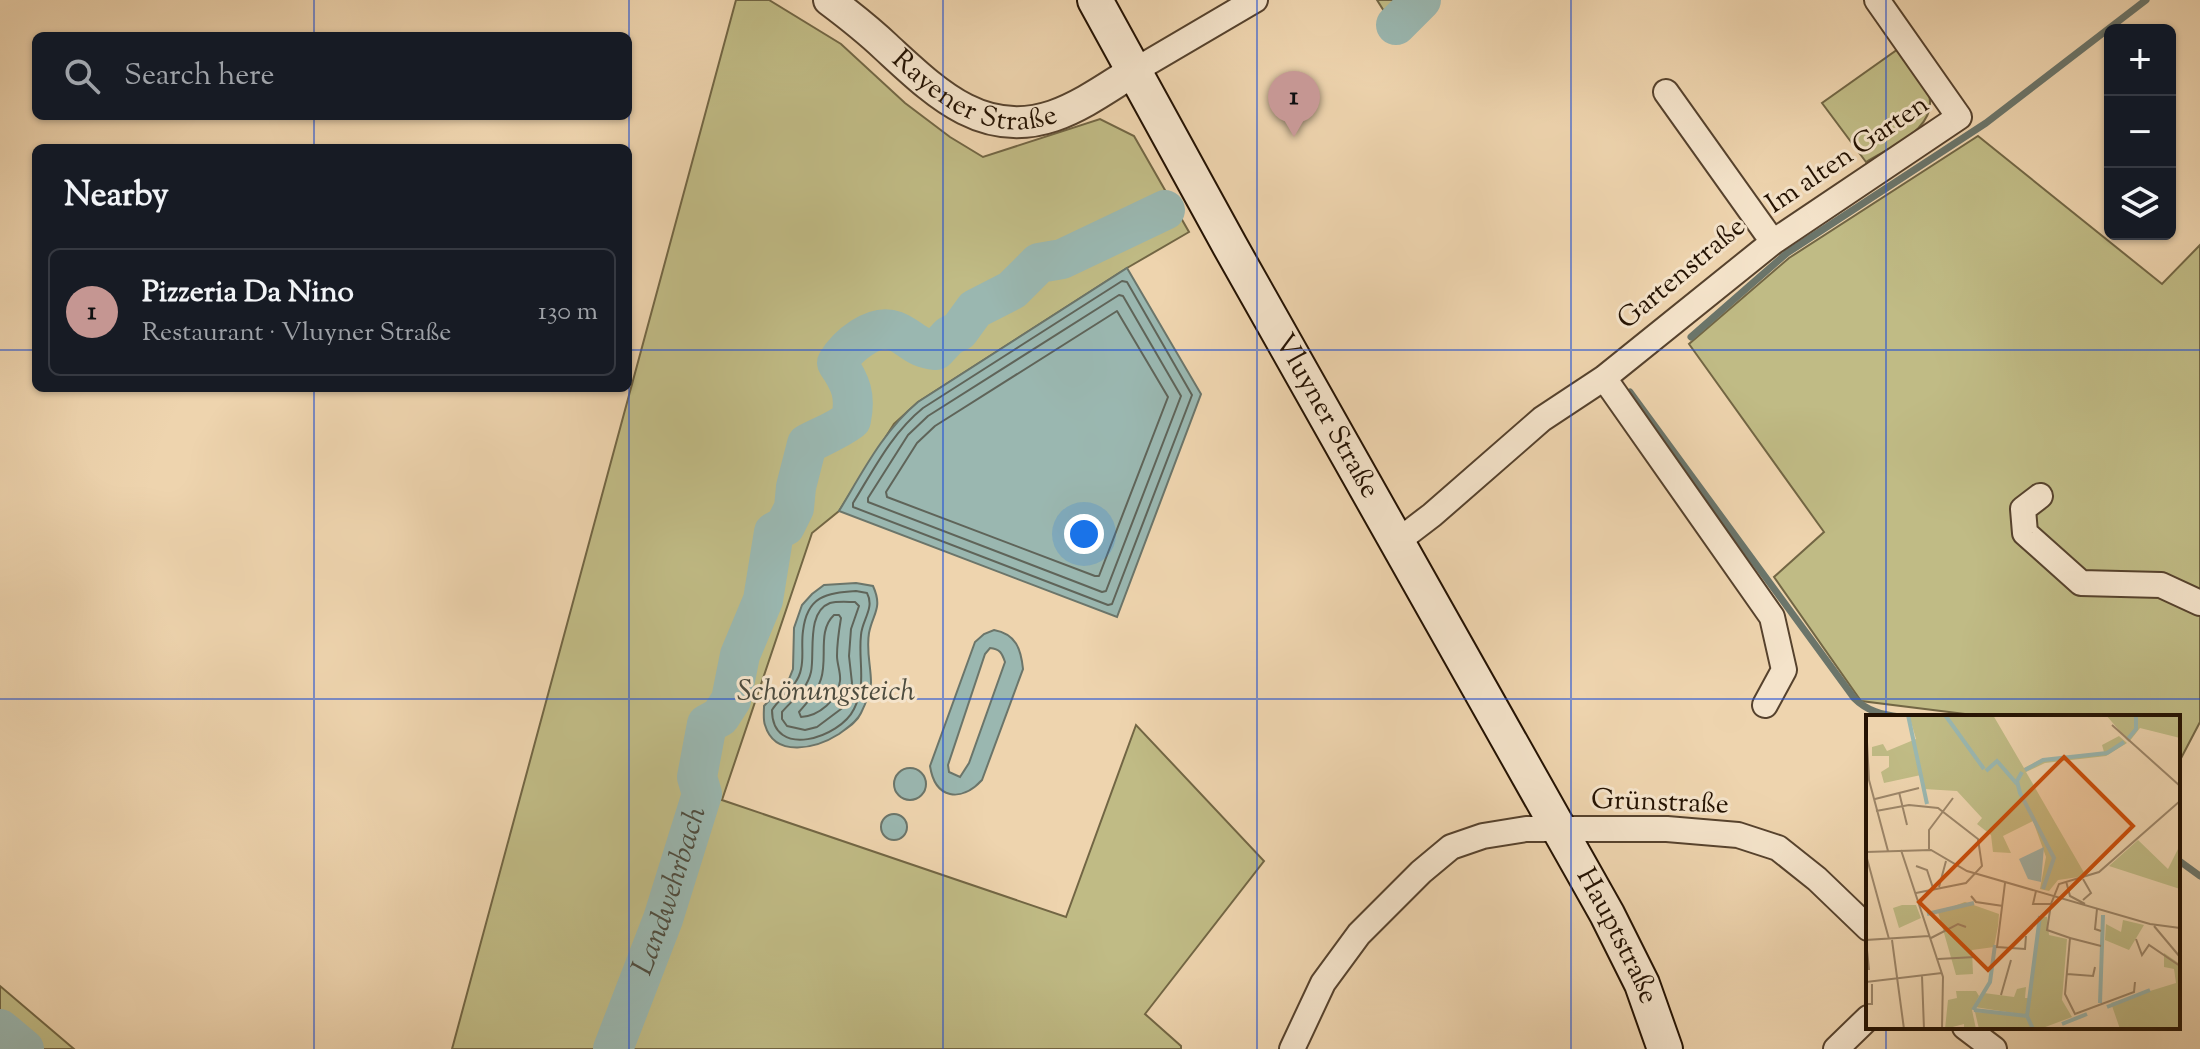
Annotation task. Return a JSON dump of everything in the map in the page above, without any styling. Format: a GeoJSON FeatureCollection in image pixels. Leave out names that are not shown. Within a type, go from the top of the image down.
{"type":"FeatureCollection","features":[{"type":"Feature","properties":{"kind":"main road","name":"Vluyner Straße"},"geometry":{"type":"LineString","coordinates":[[1095,0],[1230,246],[1561,829]]}},
{"type":"Feature","properties":{"kind":"main road","name":"Hauptstraße"},"geometry":{"type":"LineString","coordinates":[[1561,829],[1636,972],[1665,1049]]}},
{"type":"Feature","properties":{"kind":"street","name":"Rayener Straße"},"geometry":{"type":"LineString","coordinates":[[829,0],[942,96],[958,107],[988,118],[1021,122],[1050,117],[1134,71]]}},
{"type":"Feature","properties":{"kind":"street"},"geometry":{"type":"LineString","coordinates":[[1134,71],[1255,0]]}},
{"type":"Feature","properties":{"kind":"street","name":"Im alten Garten"},"geometry":{"type":"LineString","coordinates":[[1773,242],[1959,117],[1877,0]]}},
{"type":"Feature","properties":{"kind":"street","name":"Gartenstraße"},"geometry":{"type":"LineString","coordinates":[[1398,541],[1542,419],[1604,378],[1773,242],[1666,92]]}},
{"type":"Feature","properties":{"kind":"street"},"geometry":{"type":"LineString","coordinates":[[1604,378],[1772,617],[1784,670],[1765,705]]}},
{"type":"Feature","properties":{"kind":"street"},"geometry":{"type":"LineString","coordinates":[[2040,496],[2023,509],[2025,533],[2081,583],[2161,585],[2200,603]]}},
{"type":"Feature","properties":{"kind":"street","name":"Grünstraße"},"geometry":{"type":"LineString","coordinates":[[1292,1049],[1323,983],[1359,934],[1421,872],[1451,847],[1483,836],[1526,829],[1704,831],[1738,835],[1778,848],[1866,926]]}},
{"type":"Feature","properties":{"kind":"street"},"geometry":{"type":"LineString","coordinates":[[1836,1049],[1866,1020]]}},
{"type":"Feature","properties":{"kind":"street"},"geometry":{"type":"LineString","coordinates":[[1967,1029],[1991,1048]]}},
{"type":"Feature","properties":{"kind":"shaded area"},"geometry":{"type":"Polygon","coordinates":[[[736,0],[769,0],[841,44],[905,103],[983,157],[1100,119],[1134,136],[1189,232],[1127,268],[918,402],[894,424],[839,511],[812,533],[722,800],[1066,917],[1136,725],[1264,861],[1145,1014],[1181,1049],[452,1049],[736,0]]]}},
{"type":"Feature","properties":{"kind":"shaded area"},"geometry":{"type":"Polygon","coordinates":[[[1377,0],[1435,0],[1399,35],[1377,0]]]}},
{"type":"Feature","properties":{"kind":"shaded area"},"geometry":{"type":"Polygon","coordinates":[[[1901,47],[1928,91],[1930,104],[1927,115],[1921,126],[1911,134],[1866,162],[1822,103],[1901,47]]]}},
{"type":"Feature","properties":{"kind":"shaded area"},"geometry":{"type":"Polygon","coordinates":[[[1978,136],[2162,284],[2200,245],[2200,722],[2180,760],[2180,715],[1973,715],[1861,701],[1774,577],[1824,532],[1689,344],[1789,258],[1978,136]]]}},
{"type":"Feature","properties":{"kind":"shaded area"},"geometry":{"type":"Polygon","coordinates":[[[0,986],[74,1049],[0,1049],[0,986]]]}},
{"type":"Feature","properties":{"kind":"water"},"geometry":{"type":"Polygon","coordinates":[[[1127,268],[1201,394],[1117,617],[839,511],[884,439],[918,402],[1127,268]]]}},
{"type":"Feature","properties":{"kind":"water","name":"Schönungsteich"},"geometry":{"type":"Polygon","coordinates":[[[856,583],[873,586],[877,600],[868,640],[871,683],[861,713],[845,729],[820,743],[798,748],[778,743],[765,725],[764,706],[789,679],[793,669],[794,628],[802,605],[824,585],[856,583]]]}},
{"type":"Feature","properties":{"kind":"water"},"geometry":{"type":"Polygon","coordinates":[[[994,630],[1008,635],[1019,649],[1023,669],[982,780],[966,792],[950,794],[937,785],[930,766],[975,642],[994,630]],[[990,648],[985,654],[948,765],[949,772],[960,777],[969,763],[1005,662],[1000,652],[990,648]]]}},
{"type":"Feature","properties":{"kind":"water"},"geometry":{"type":"Polygon","coordinates":[[[910,768],[921,773],[926,784],[921,795],[910,800],[899,795],[894,784],[899,773],[910,768]]]}},
{"type":"Feature","properties":{"kind":"water"},"geometry":{"type":"Polygon","coordinates":[[[894,814],[903,818],[907,827],[903,836],[894,840],[885,836],[881,827],[885,818],[894,814]]]}},
{"type":"Feature","properties":{"kind":"waterway","name":"Landwehrbach"},"geometry":{"type":"LineString","coordinates":[[1396,25],[1421,0]]}},
{"type":"Feature","properties":{"kind":"waterway"},"geometry":{"type":"LineString","coordinates":[[1691,337],[1787,253],[1986,123],[2146,0]]}},
{"type":"Feature","properties":{"kind":"waterway","name":"Landwehrbach"},"geometry":{"type":"LineString","coordinates":[[613,1049],[663,919],[702,794],[697,777],[707,724],[720,717],[731,700],[740,655],[763,600],[774,532],[785,526],[794,508],[807,444],[851,420],[851,390],[837,363],[854,343],[878,330],[895,331],[918,345],[936,350],[949,336],[959,331],[975,309],[1012,290],[1039,263],[1062,259],[1165,210]]}},
{"type":"Feature","properties":{"kind":"waterway"},"geometry":{"type":"LineString","coordinates":[[1630,392],[1854,698],[1875,712],[1887,715]]}},
{"type":"Feature","properties":{"kind":"waterway"},"geometry":{"type":"LineString","coordinates":[[2180,861],[2200,876]]}},
{"type":"Feature","properties":{"kind":"waterway","name":"Landwehrbach"},"geometry":{"type":"LineString","coordinates":[[0,1029],[24,1049]]}},
{"type":"Feature","properties":{"kind":"place","name":"Pizzeria Da Nino"},"geometry":{"type":"Point","coordinates":[1294,137]}}]}
